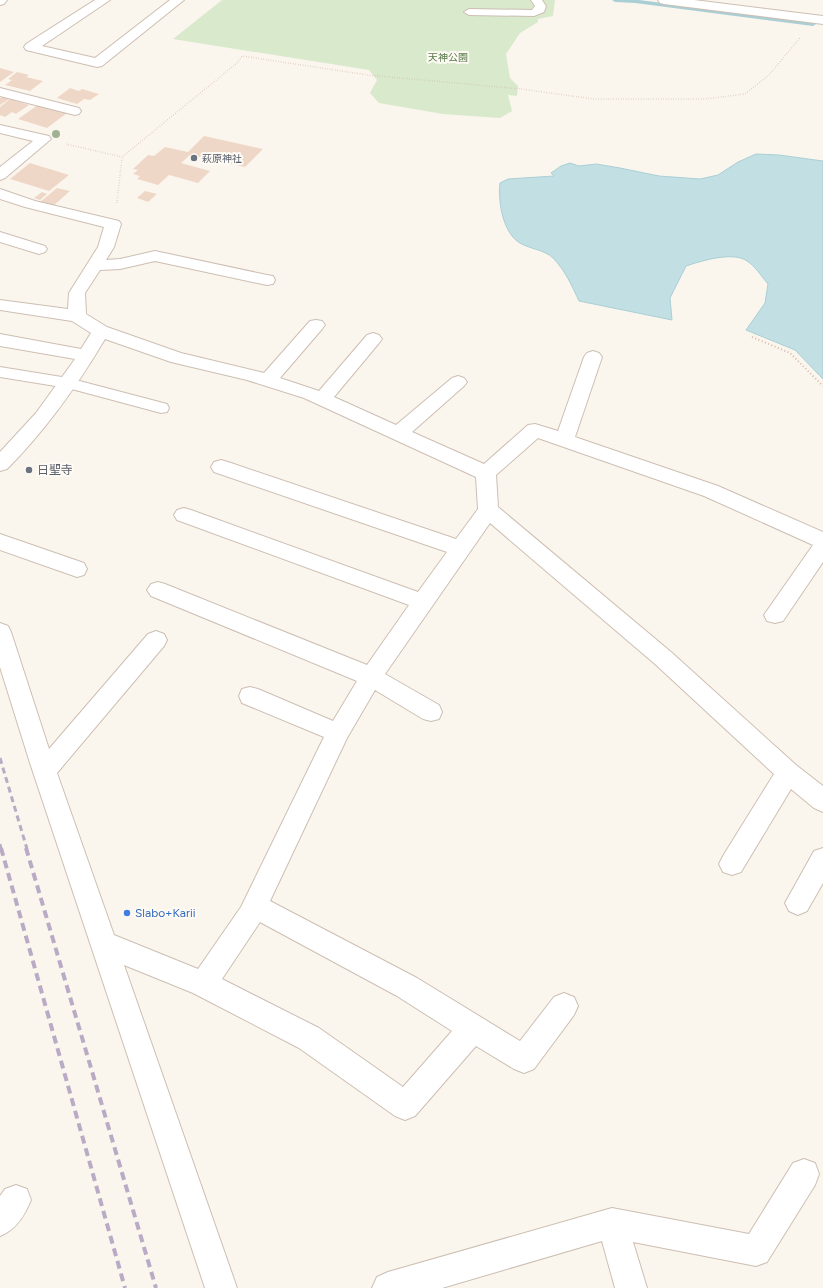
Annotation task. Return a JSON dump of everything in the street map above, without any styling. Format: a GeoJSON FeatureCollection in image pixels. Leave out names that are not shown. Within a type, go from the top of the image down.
{"type":"FeatureCollection","features":[{"type":"Feature","properties":{"kind":"street"},"geometry":{"type":"LineString","coordinates":[[104,0],[31,47],[97,63],[178,0]]}},
{"type":"Feature","properties":{"kind":"street"},"geometry":{"type":"LineString","coordinates":[[664,0],[823,20]]}},
{"type":"Feature","properties":{"kind":"street"},"geometry":{"type":"LineString","coordinates":[[0,129],[44,139]]}},
{"type":"Feature","properties":{"kind":"street"},"geometry":{"type":"LineString","coordinates":[[0,175],[44,139]]}},
{"type":"Feature","properties":{"kind":"street"},"geometry":{"type":"LineString","coordinates":[[4,200],[113,224],[106,247],[77,293],[76,316]]}},
{"type":"Feature","properties":{"kind":"street"},"geometry":{"type":"LineString","coordinates":[[0,237],[39,249]]}},
{"type":"Feature","properties":{"kind":"street"},"geometry":{"type":"LineString","coordinates":[[212,267],[222,254]]}},
{"type":"Feature","properties":{"kind":"street"},"geometry":{"type":"LineString","coordinates":[[95,265],[120,264],[155,256],[267,280]]}},
{"type":"Feature","properties":{"kind":"street"},"geometry":{"type":"LineString","coordinates":[[0,305],[76,316],[101,331],[177,358],[268,380],[322,399],[486,473]]}},
{"type":"Feature","properties":{"kind":"street"},"geometry":{"type":"LineString","coordinates":[[268,380],[316,325]]}},
{"type":"Feature","properties":{"kind":"street"},"geometry":{"type":"LineString","coordinates":[[0,464],[41,421],[68,383],[101,331]]}},
{"type":"Feature","properties":{"kind":"street"},"geometry":{"type":"LineString","coordinates":[[322,399],[373,339]]}},
{"type":"Feature","properties":{"kind":"street"},"geometry":{"type":"LineString","coordinates":[[0,340],[86,355]]}},
{"type":"Feature","properties":{"kind":"street"},"geometry":{"type":"LineString","coordinates":[[564,440],[594,357]]}},
{"type":"Feature","properties":{"kind":"street"},"geometry":{"type":"LineString","coordinates":[[398,434],[458,382]]}},
{"type":"Feature","properties":{"kind":"street"},"geometry":{"type":"LineString","coordinates":[[486,473],[535,430],[711,491],[823,541]]}},
{"type":"Feature","properties":{"kind":"street"},"geometry":{"type":"LineString","coordinates":[[221,467],[461,549]]}},
{"type":"Feature","properties":{"kind":"street"},"geometry":{"type":"LineString","coordinates":[[203,984],[250,916],[338,732],[383,658],[488,510],[486,473]]}},
{"type":"Feature","properties":{"kind":"street"},"geometry":{"type":"LineString","coordinates":[[488,510],[663,658],[788,772],[823,801]]}},
{"type":"Feature","properties":{"kind":"street"},"geometry":{"type":"LineString","coordinates":[[184,515],[423,602]]}},
{"type":"Feature","properties":{"kind":"street"},"geometry":{"type":"LineString","coordinates":[[0,542],[77,569]]}},
{"type":"Feature","properties":{"kind":"street"},"geometry":{"type":"LineString","coordinates":[[775,615],[823,546]]}},
{"type":"Feature","properties":{"kind":"street"},"geometry":{"type":"LineString","coordinates":[[158,590],[372,677],[431,712]]}},
{"type":"Feature","properties":{"kind":"street"},"geometry":{"type":"LineString","coordinates":[[0,632],[45,771],[221,1288]]}},
{"type":"Feature","properties":{"kind":"street"},"geometry":{"type":"LineString","coordinates":[[45,771],[156,640]]}},
{"type":"Feature","properties":{"kind":"street"},"geometry":{"type":"LineString","coordinates":[[250,696],[338,732]]}},
{"type":"Feature","properties":{"kind":"street"},"geometry":{"type":"LineString","coordinates":[[732,864],[788,772]]}},
{"type":"Feature","properties":{"kind":"street"},"geometry":{"type":"LineString","coordinates":[[798,903],[823,859]]}},
{"type":"Feature","properties":{"kind":"street"},"geometry":{"type":"LineString","coordinates":[[255,906],[407,987],[524,1059],[564,1006]]}},
{"type":"Feature","properties":{"kind":"street"},"geometry":{"type":"LineString","coordinates":[[104,944],[203,984],[309,1038],[405,1106],[473,1028]]}},
{"type":"Feature","properties":{"kind":"street"},"geometry":{"type":"LineString","coordinates":[[388,1288],[444,1280],[612,1223],[756,1251],[804,1174]]}},
{"type":"Feature","properties":{"kind":"street"},"geometry":{"type":"LineString","coordinates":[[612,1223],[631,1288]]}},
{"type":"Feature","properties":{"kind":"lane"},"geometry":{"type":"LineString","coordinates":[[469,12],[534,13],[540,10],[541,6],[536,0]]}},
{"type":"Feature","properties":{"kind":"lane"},"geometry":{"type":"LineString","coordinates":[[0,92],[75,111]]}},
{"type":"Feature","properties":{"kind":"lane"},"geometry":{"type":"LineString","coordinates":[[0,372],[68,383],[161,408]]}},
{"type":"Feature","properties":{"kind":"path"},"geometry":{"type":"LineString","coordinates":[[113,224],[122,157],[237,63],[242,56],[368,75],[521,89],[594,99],[705,99],[745,94],[769,75],[802,36]]}},
{"type":"Feature","properties":{"kind":"path"},"geometry":{"type":"LineString","coordinates":[[44,139],[122,157]]}},
{"type":"Feature","properties":{"kind":"path"},"geometry":{"type":"LineString","coordinates":[[752,337],[790,352],[823,386]]}},
{"type":"Feature","properties":{"kind":"green space","name":"天神公園"},"geometry":{"type":"Polygon","coordinates":[[[222,0],[555,0],[553,16],[538,19],[538,22],[520,33],[506,54],[510,78],[518,86],[517,96],[508,95],[512,111],[500,118],[443,114],[379,103],[370,93],[377,80],[369,70],[173,39],[222,0]]]}},
{"type":"Feature","properties":{"kind":"water"},"geometry":{"type":"Polygon","coordinates":[[[756,154],[779,155],[823,161],[823,379],[795,350],[746,330],[765,303],[768,284],[756,269],[747,261],[741,258],[726,257],[686,266],[670,298],[672,320],[579,301],[568,278],[553,258],[517,241],[508,229],[502,214],[500,183],[508,179],[554,176],[551,173],[561,166],[570,163],[579,166],[596,164],[659,176],[700,179],[718,175],[738,162],[756,154]]]}},
{"type":"Feature","properties":{"kind":"building"},"geometry":{"type":"Polygon","coordinates":[[[0,68],[14,72],[0,82],[0,68]]]}},
{"type":"Feature","properties":{"kind":"building"},"geometry":{"type":"Polygon","coordinates":[[[17,72],[29,75],[26,77],[43,81],[30,91],[5,85],[12,80],[8,79],[17,72]]]}},
{"type":"Feature","properties":{"kind":"building"},"geometry":{"type":"Polygon","coordinates":[[[70,88],[79,91],[82,89],[99,94],[90,100],[84,99],[77,104],[57,98],[70,88]]]}},
{"type":"Feature","properties":{"kind":"building"},"geometry":{"type":"Polygon","coordinates":[[[4,96],[11,98],[0,105],[0,98],[4,96]]]}},
{"type":"Feature","properties":{"kind":"building"},"geometry":{"type":"Polygon","coordinates":[[[10,99],[29,105],[16,114],[12,112],[5,117],[0,115],[0,107],[10,99]]]}},
{"type":"Feature","properties":{"kind":"building"},"geometry":{"type":"Polygon","coordinates":[[[38,105],[67,113],[47,128],[18,119],[38,105]]]}},
{"type":"Feature","properties":{"kind":"building"},"geometry":{"type":"Polygon","coordinates":[[[204,136],[263,149],[245,167],[190,155],[181,163],[210,171],[198,183],[169,175],[158,185],[137,179],[140,176],[133,174],[138,170],[133,169],[148,155],[154,156],[165,147],[188,152],[204,136]]]}},
{"type":"Feature","properties":{"kind":"building"},"geometry":{"type":"Polygon","coordinates":[[[30,163],[69,175],[49,191],[10,179],[30,163]]]}},
{"type":"Feature","properties":{"kind":"building"},"geometry":{"type":"Polygon","coordinates":[[[57,188],[70,191],[53,206],[40,202],[57,188]]]}},
{"type":"Feature","properties":{"kind":"building"},"geometry":{"type":"Polygon","coordinates":[[[145,191],[157,194],[148,202],[137,198],[145,191]]]}},
{"type":"Feature","properties":{"kind":"building"},"geometry":{"type":"Polygon","coordinates":[[[42,192],[47,194],[40,200],[34,198],[42,192]]]}},
{"type":"Feature","properties":{"kind":"waterway"},"geometry":{"type":"LineString","coordinates":[[615,0],[635,1],[813,24]]}},
{"type":"Feature","properties":{"kind":"railway"},"geometry":{"type":"LineString","coordinates":[[0,758],[27,849]]}},
{"type":"Feature","properties":{"kind":"railway"},"geometry":{"type":"LineString","coordinates":[[0,844],[1,849]]}},
{"type":"Feature","properties":{"kind":"railway"},"geometry":{"type":"LineString","coordinates":[[1,848],[125,1288]]}},
{"type":"Feature","properties":{"kind":"railway"},"geometry":{"type":"LineString","coordinates":[[26,848],[156,1288]]}},
{"type":"Feature","properties":{"kind":"place","name":"萩原神社"},"geometry":{"type":"Point","coordinates":[194,158]}},
{"type":"Feature","properties":{"kind":"place","name":"日聖寺"},"geometry":{"type":"Point","coordinates":[29,470]}},
{"type":"Feature","properties":{"kind":"place","name":"Slabo+Karii"},"geometry":{"type":"Point","coordinates":[127,913]}}]}
